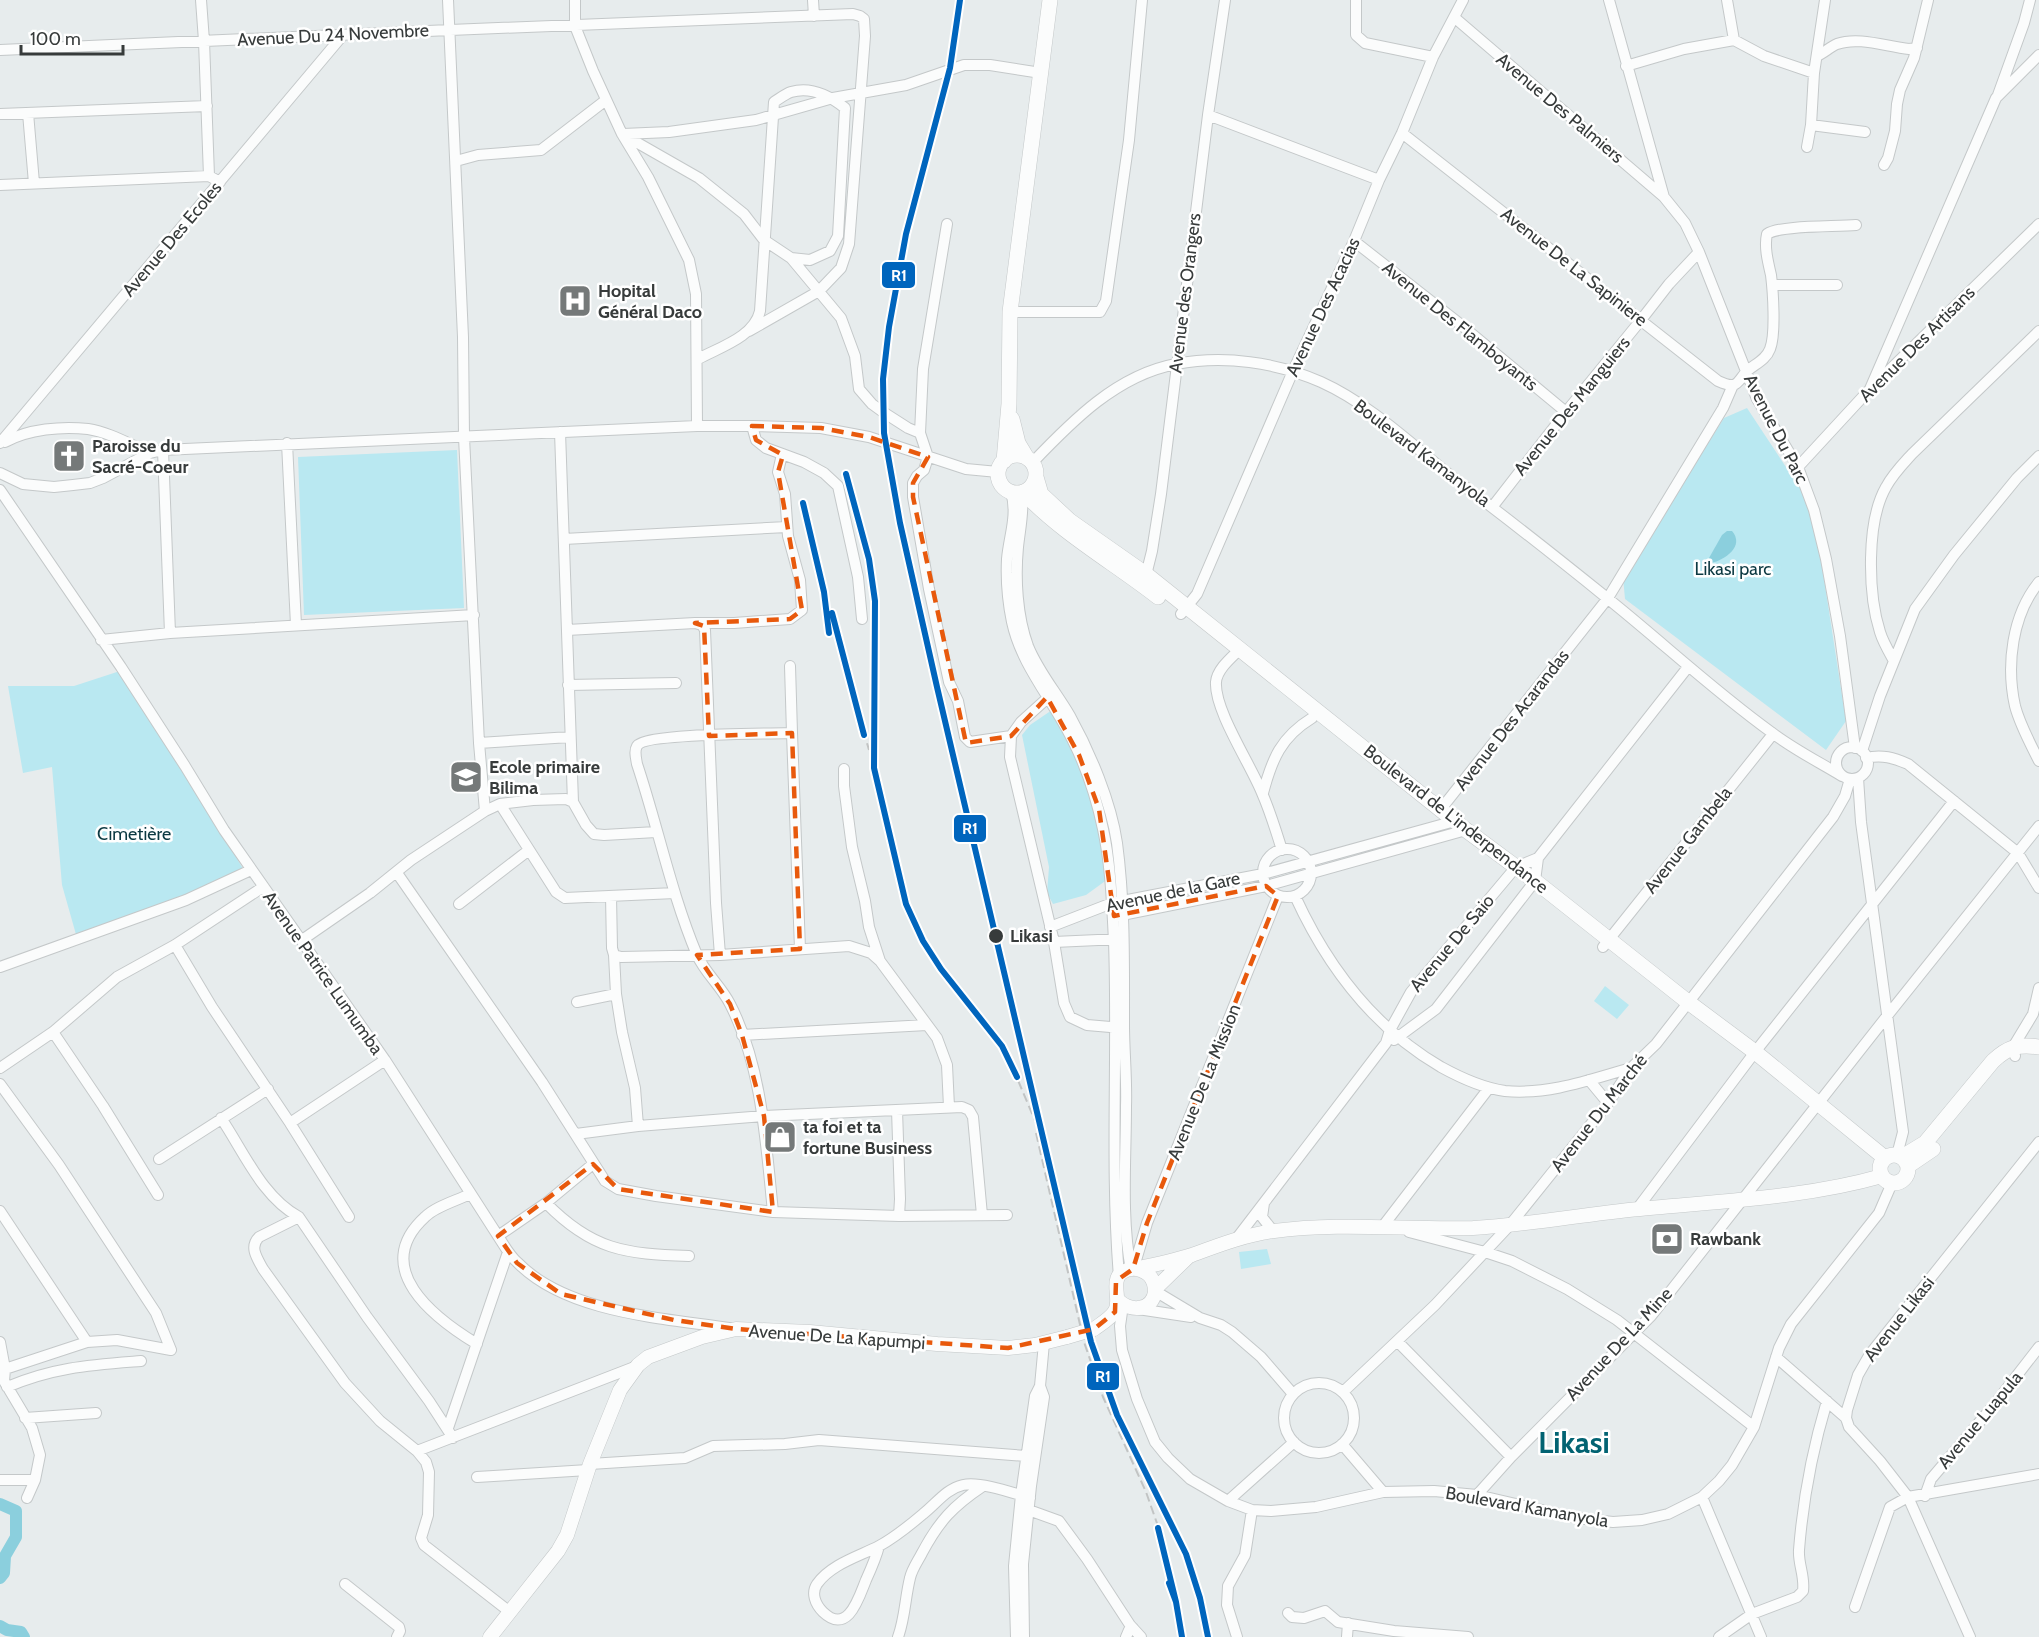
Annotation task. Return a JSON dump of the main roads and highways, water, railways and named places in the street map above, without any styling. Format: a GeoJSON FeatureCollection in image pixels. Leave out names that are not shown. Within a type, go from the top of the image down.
{"type":"FeatureCollection","features":[{"type":"Feature","properties":{"kind":"highway"},"geometry":{"type":"LineString","coordinates":[[1001,467],[1015,456],[1032,466],[1031,488],[1019,492],[1001,484],[1001,467],[1009,404],[1010,312],[1050,0]]}},
{"type":"Feature","properties":{"kind":"highway","name":"Boulevard de L'inderpendance"},"geometry":{"type":"LineString","coordinates":[[1009,404],[1018,443],[1032,466],[1038,488],[1046,500],[1070,521],[1685,1006],[1753,1056],[1892,1166]]}},
{"type":"Feature","properties":{"kind":"highway","name":"Boulevard de L'inderpendance"},"geometry":{"type":"LineString","coordinates":[[1019,492],[1064,530],[1144,579]]}},
{"type":"Feature","properties":{"kind":"highway","name":"Boulevard de L'inderpendance"},"geometry":{"type":"LineString","coordinates":[[1237,652],[1312,717],[1453,823]]}},
{"type":"Feature","properties":{"kind":"highway"},"geometry":{"type":"LineString","coordinates":[[1892,1166],[1935,1146],[2010,1053],[2039,1047]]}},
{"type":"Feature","properties":{"kind":"highway"},"geometry":{"type":"LineString","coordinates":[[2010,1053],[2039,1055]]}},
{"type":"Feature","properties":{"kind":"main road"},"geometry":{"type":"LineString","coordinates":[[1189,1256],[1155,1290],[1149,1303],[1143,1307],[1124,1305],[1115,1287],[1130,1271],[1189,1256],[1237,1238],[1273,1231],[1330,1226],[1451,1228],[1510,1225],[1836,1187],[1892,1166]]}},
{"type":"Feature","properties":{"kind":"main road"},"geometry":{"type":"LineString","coordinates":[[1130,1271],[1142,1271],[1149,1275],[1155,1290]]}},
{"type":"Feature","properties":{"kind":"main road","name":"Avenue De La Kapumpi"},"geometry":{"type":"LineString","coordinates":[[490,1637],[550,1564],[567,1535],[589,1467],[620,1390],[638,1365],[648,1357],[662,1350],[718,1332],[736,1329],[810,1332],[1008,1348],[1044,1343],[1094,1329],[1124,1305]]}},
{"type":"Feature","properties":{"kind":"waterway"},"geometry":{"type":"LineString","coordinates":[[0,1504],[16,1511],[16,1537],[5,1556],[4,1573],[0,1578]]}},
{"type":"Feature","properties":{"kind":"waterway"},"geometry":{"type":"LineString","coordinates":[[0,1626],[7,1630],[21,1632],[24,1637]]}},
{"type":"Feature","properties":{"kind":"railway"},"geometry":{"type":"LineString","coordinates":[[846,474],[869,559],[875,601],[874,768],[906,904],[923,941],[941,969],[1002,1046],[1044,1142]]}},
{"type":"Feature","properties":{"kind":"railway"},"geometry":{"type":"LineString","coordinates":[[803,503],[824,592],[828,622]]}},
{"type":"Feature","properties":{"kind":"railway"},"geometry":{"type":"LineString","coordinates":[[832,613],[869,750]]}},
{"type":"Feature","properties":{"kind":"railway"},"geometry":{"type":"LineString","coordinates":[[1036,1133],[1084,1342],[1103,1397],[1146,1492],[1159,1529],[1176,1602]]}},
{"type":"Feature","properties":{"kind":"railway"},"geometry":{"type":"LineString","coordinates":[[1174,1596],[1182,1637]]}},
{"type":"Feature","properties":{"kind":"place","name":"Hopital Général Daco"},"geometry":{"type":"Point","coordinates":[575,301]}},
{"type":"Feature","properties":{"kind":"place","name":"Paroisse du Sacré-Coeur"},"geometry":{"type":"Point","coordinates":[69,456]}},
{"type":"Feature","properties":{"kind":"place","name":"Ecole primaire Bilima"},"geometry":{"type":"Point","coordinates":[466,777]}},
{"type":"Feature","properties":{"kind":"place","name":"Likasi"},"geometry":{"type":"Point","coordinates":[996,936]}},
{"type":"Feature","properties":{"kind":"place","name":"ta foi et ta fortune Business"},"geometry":{"type":"Point","coordinates":[780,1137]}},
{"type":"Feature","properties":{"kind":"place","name":"Rawbank"},"geometry":{"type":"Point","coordinates":[1667,1239]}},
{"type":"Feature","properties":{"kind":"district","name":"Likasi"},"geometry":{"type":"Point","coordinates":[1574,1442]}},
{"type":"Feature","properties":{"kind":"park label","name":"Likasi parc"},"geometry":{"type":"Point","coordinates":[1733,569]}},
{"type":"Feature","properties":{"kind":"park label","name":"Cimetière"},"geometry":{"type":"Point","coordinates":[134,834]}}]}
